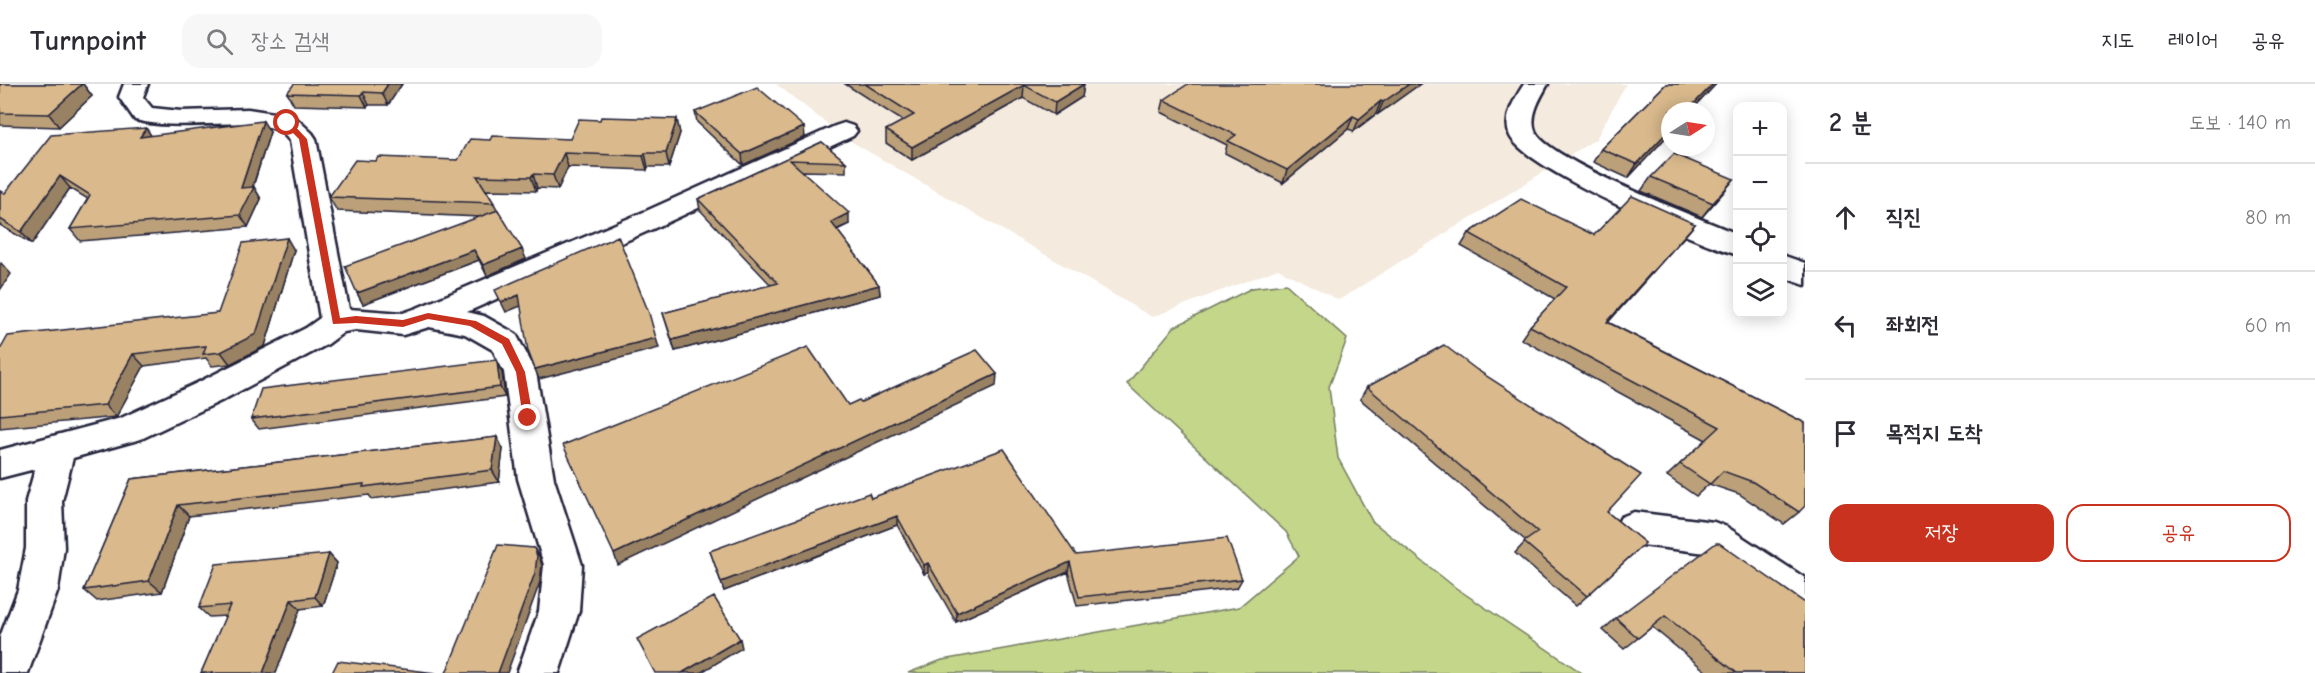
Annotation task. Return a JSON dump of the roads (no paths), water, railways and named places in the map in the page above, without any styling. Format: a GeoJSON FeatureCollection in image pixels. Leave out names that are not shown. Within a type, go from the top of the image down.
{"type":"FeatureCollection","features":[{"type":"Feature","properties":{"kind":"street"},"geometry":{"type":"LineString","coordinates":[[136,84],[131,97],[144,115],[182,119],[248,117],[287,123],[303,139],[336,322]]}},
{"type":"Feature","properties":{"kind":"street"},"geometry":{"type":"LineString","coordinates":[[1536,84],[1523,106],[1523,135],[1537,152],[1576,174],[1733,243]]}},
{"type":"Feature","properties":{"kind":"street"},"geometry":{"type":"LineString","coordinates":[[0,464],[129,429],[209,392],[317,336],[336,322],[356,319],[403,324],[428,316],[656,217],[844,131]]}},
{"type":"Feature","properties":{"kind":"street"},"geometry":{"type":"LineString","coordinates":[[1787,267],[1805,275]]}},
{"type":"Feature","properties":{"kind":"street"},"geometry":{"type":"LineString","coordinates":[[428,316],[472,324],[505,342],[520,372],[536,479],[563,566],[559,611],[538,673]]}},
{"type":"Feature","properties":{"kind":"street"},"geometry":{"type":"LineString","coordinates":[[7,673],[38,590],[45,548],[44,501],[58,449]]}},
{"type":"Feature","properties":{"kind":"street"},"geometry":{"type":"LineString","coordinates":[[1634,528],[1714,538],[1805,600]]}}]}
